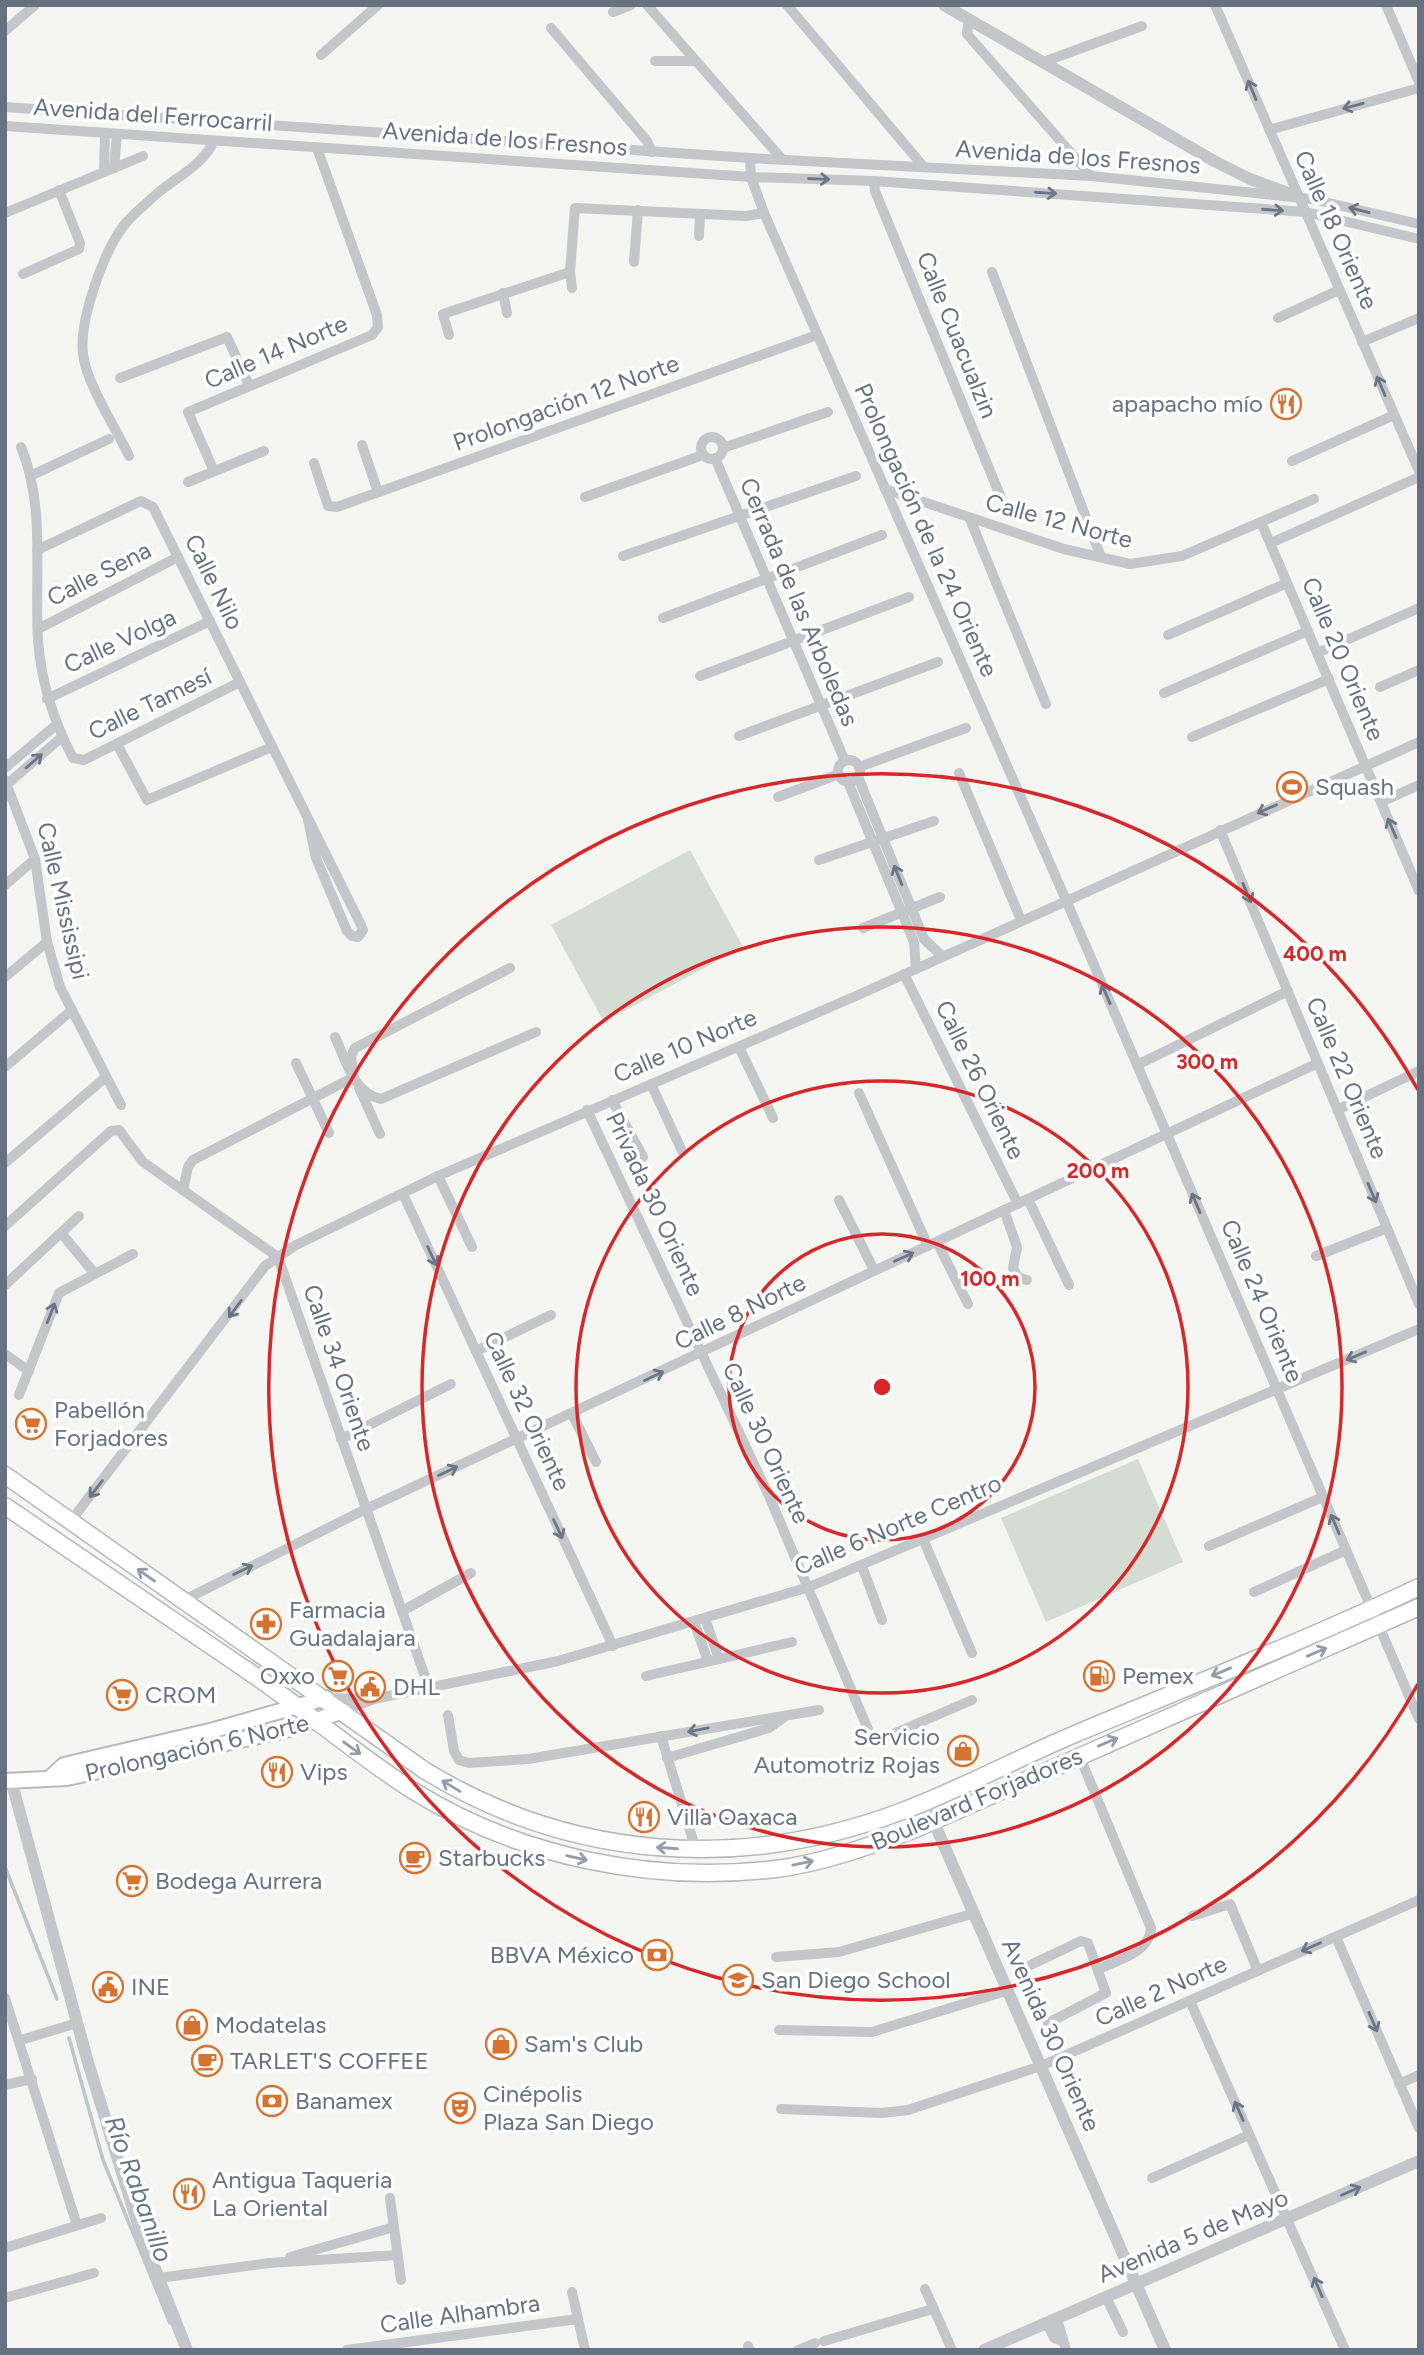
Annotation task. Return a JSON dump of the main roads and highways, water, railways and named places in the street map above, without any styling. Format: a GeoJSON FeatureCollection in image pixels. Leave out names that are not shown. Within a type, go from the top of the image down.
{"type":"FeatureCollection","features":[{"type":"Feature","properties":{"kind":"main road","name":"Boulevard Forjadores"},"geometry":{"type":"LineString","coordinates":[[5,1475],[182,1601],[326,1698],[424,1770],[467,1797],[528,1821],[631,1846],[696,1850],[788,1844],[863,1825],[925,1802],[1006,1763],[1419,1587]]}},
{"type":"Feature","properties":{"kind":"main road","name":"Boulevard Forjadores"},"geometry":{"type":"LineString","coordinates":[[5,1506],[298,1707],[412,1790],[457,1814],[521,1842],[625,1867],[677,1873],[778,1868],[867,1847],[1419,1607]]}},
{"type":"Feature","properties":{"kind":"main road","name":"Prolongación 6 Norte"},"geometry":{"type":"LineString","coordinates":[[51,1777],[64,1765],[326,1698]]}},
{"type":"Feature","properties":{"kind":"main road","name":"Prolongación 6 Norte"},"geometry":{"type":"LineString","coordinates":[[8,1780],[67,1778],[240,1741],[343,1712]]}},
{"type":"Feature","properties":{"kind":"waterway","name":"Río Rabanillo"},"geometry":{"type":"LineString","coordinates":[[5,1867],[57,1999]]}},
{"type":"Feature","properties":{"kind":"waterway","name":"Río Rabanillo"},"geometry":{"type":"LineString","coordinates":[[69,2038],[103,2160],[170,2323]]}},
{"type":"Feature","properties":{"kind":"place","name":"apapacho mío"},"geometry":{"type":"Point","coordinates":[1286,404]}},
{"type":"Feature","properties":{"kind":"place","name":"Squash"},"geometry":{"type":"Point","coordinates":[1292,787]}},
{"type":"Feature","properties":{"kind":"place","name":"Pabellón Forjadores"},"geometry":{"type":"Point","coordinates":[31,1424]}},
{"type":"Feature","properties":{"kind":"place","name":"Farmacia Guadalajara"},"geometry":{"type":"Point","coordinates":[266,1624]}},
{"type":"Feature","properties":{"kind":"place","name":"Oxxo"},"geometry":{"type":"Point","coordinates":[338,1676]}},
{"type":"Feature","properties":{"kind":"place","name":"Pemex"},"geometry":{"type":"Point","coordinates":[1099,1676]}},
{"type":"Feature","properties":{"kind":"place","name":"DHL"},"geometry":{"type":"Point","coordinates":[370,1687]}},
{"type":"Feature","properties":{"kind":"place","name":"CROM"},"geometry":{"type":"Point","coordinates":[122,1695]}},
{"type":"Feature","properties":{"kind":"place","name":"Servicio Automotriz Rojas"},"geometry":{"type":"Point","coordinates":[963,1751]}},
{"type":"Feature","properties":{"kind":"place","name":"Vips"},"geometry":{"type":"Point","coordinates":[277,1772]}},
{"type":"Feature","properties":{"kind":"place","name":"Villa Oaxaca"},"geometry":{"type":"Point","coordinates":[644,1817]}},
{"type":"Feature","properties":{"kind":"place","name":"Starbucks"},"geometry":{"type":"Point","coordinates":[415,1858]}},
{"type":"Feature","properties":{"kind":"place","name":"Bodega Aurrera"},"geometry":{"type":"Point","coordinates":[132,1881]}},
{"type":"Feature","properties":{"kind":"place","name":"BBVA México"},"geometry":{"type":"Point","coordinates":[657,1955]}},
{"type":"Feature","properties":{"kind":"place","name":"San Diego School"},"geometry":{"type":"Point","coordinates":[738,1980]}},
{"type":"Feature","properties":{"kind":"place","name":"INE"},"geometry":{"type":"Point","coordinates":[108,1987]}},
{"type":"Feature","properties":{"kind":"place","name":"Modatelas"},"geometry":{"type":"Point","coordinates":[192,2025]}},
{"type":"Feature","properties":{"kind":"place","name":"Sam's Club"},"geometry":{"type":"Point","coordinates":[501,2044]}},
{"type":"Feature","properties":{"kind":"place","name":"TARLET'S COFFEE"},"geometry":{"type":"Point","coordinates":[207,2061]}},
{"type":"Feature","properties":{"kind":"place","name":"Banamex"},"geometry":{"type":"Point","coordinates":[272,2101]}},
{"type":"Feature","properties":{"kind":"place","name":"Cinépolis Plaza San Diego"},"geometry":{"type":"Point","coordinates":[460,2108]}},
{"type":"Feature","properties":{"kind":"place","name":"Antigua Taqueria La Oriental"},"geometry":{"type":"Point","coordinates":[189,2194]}}]}
